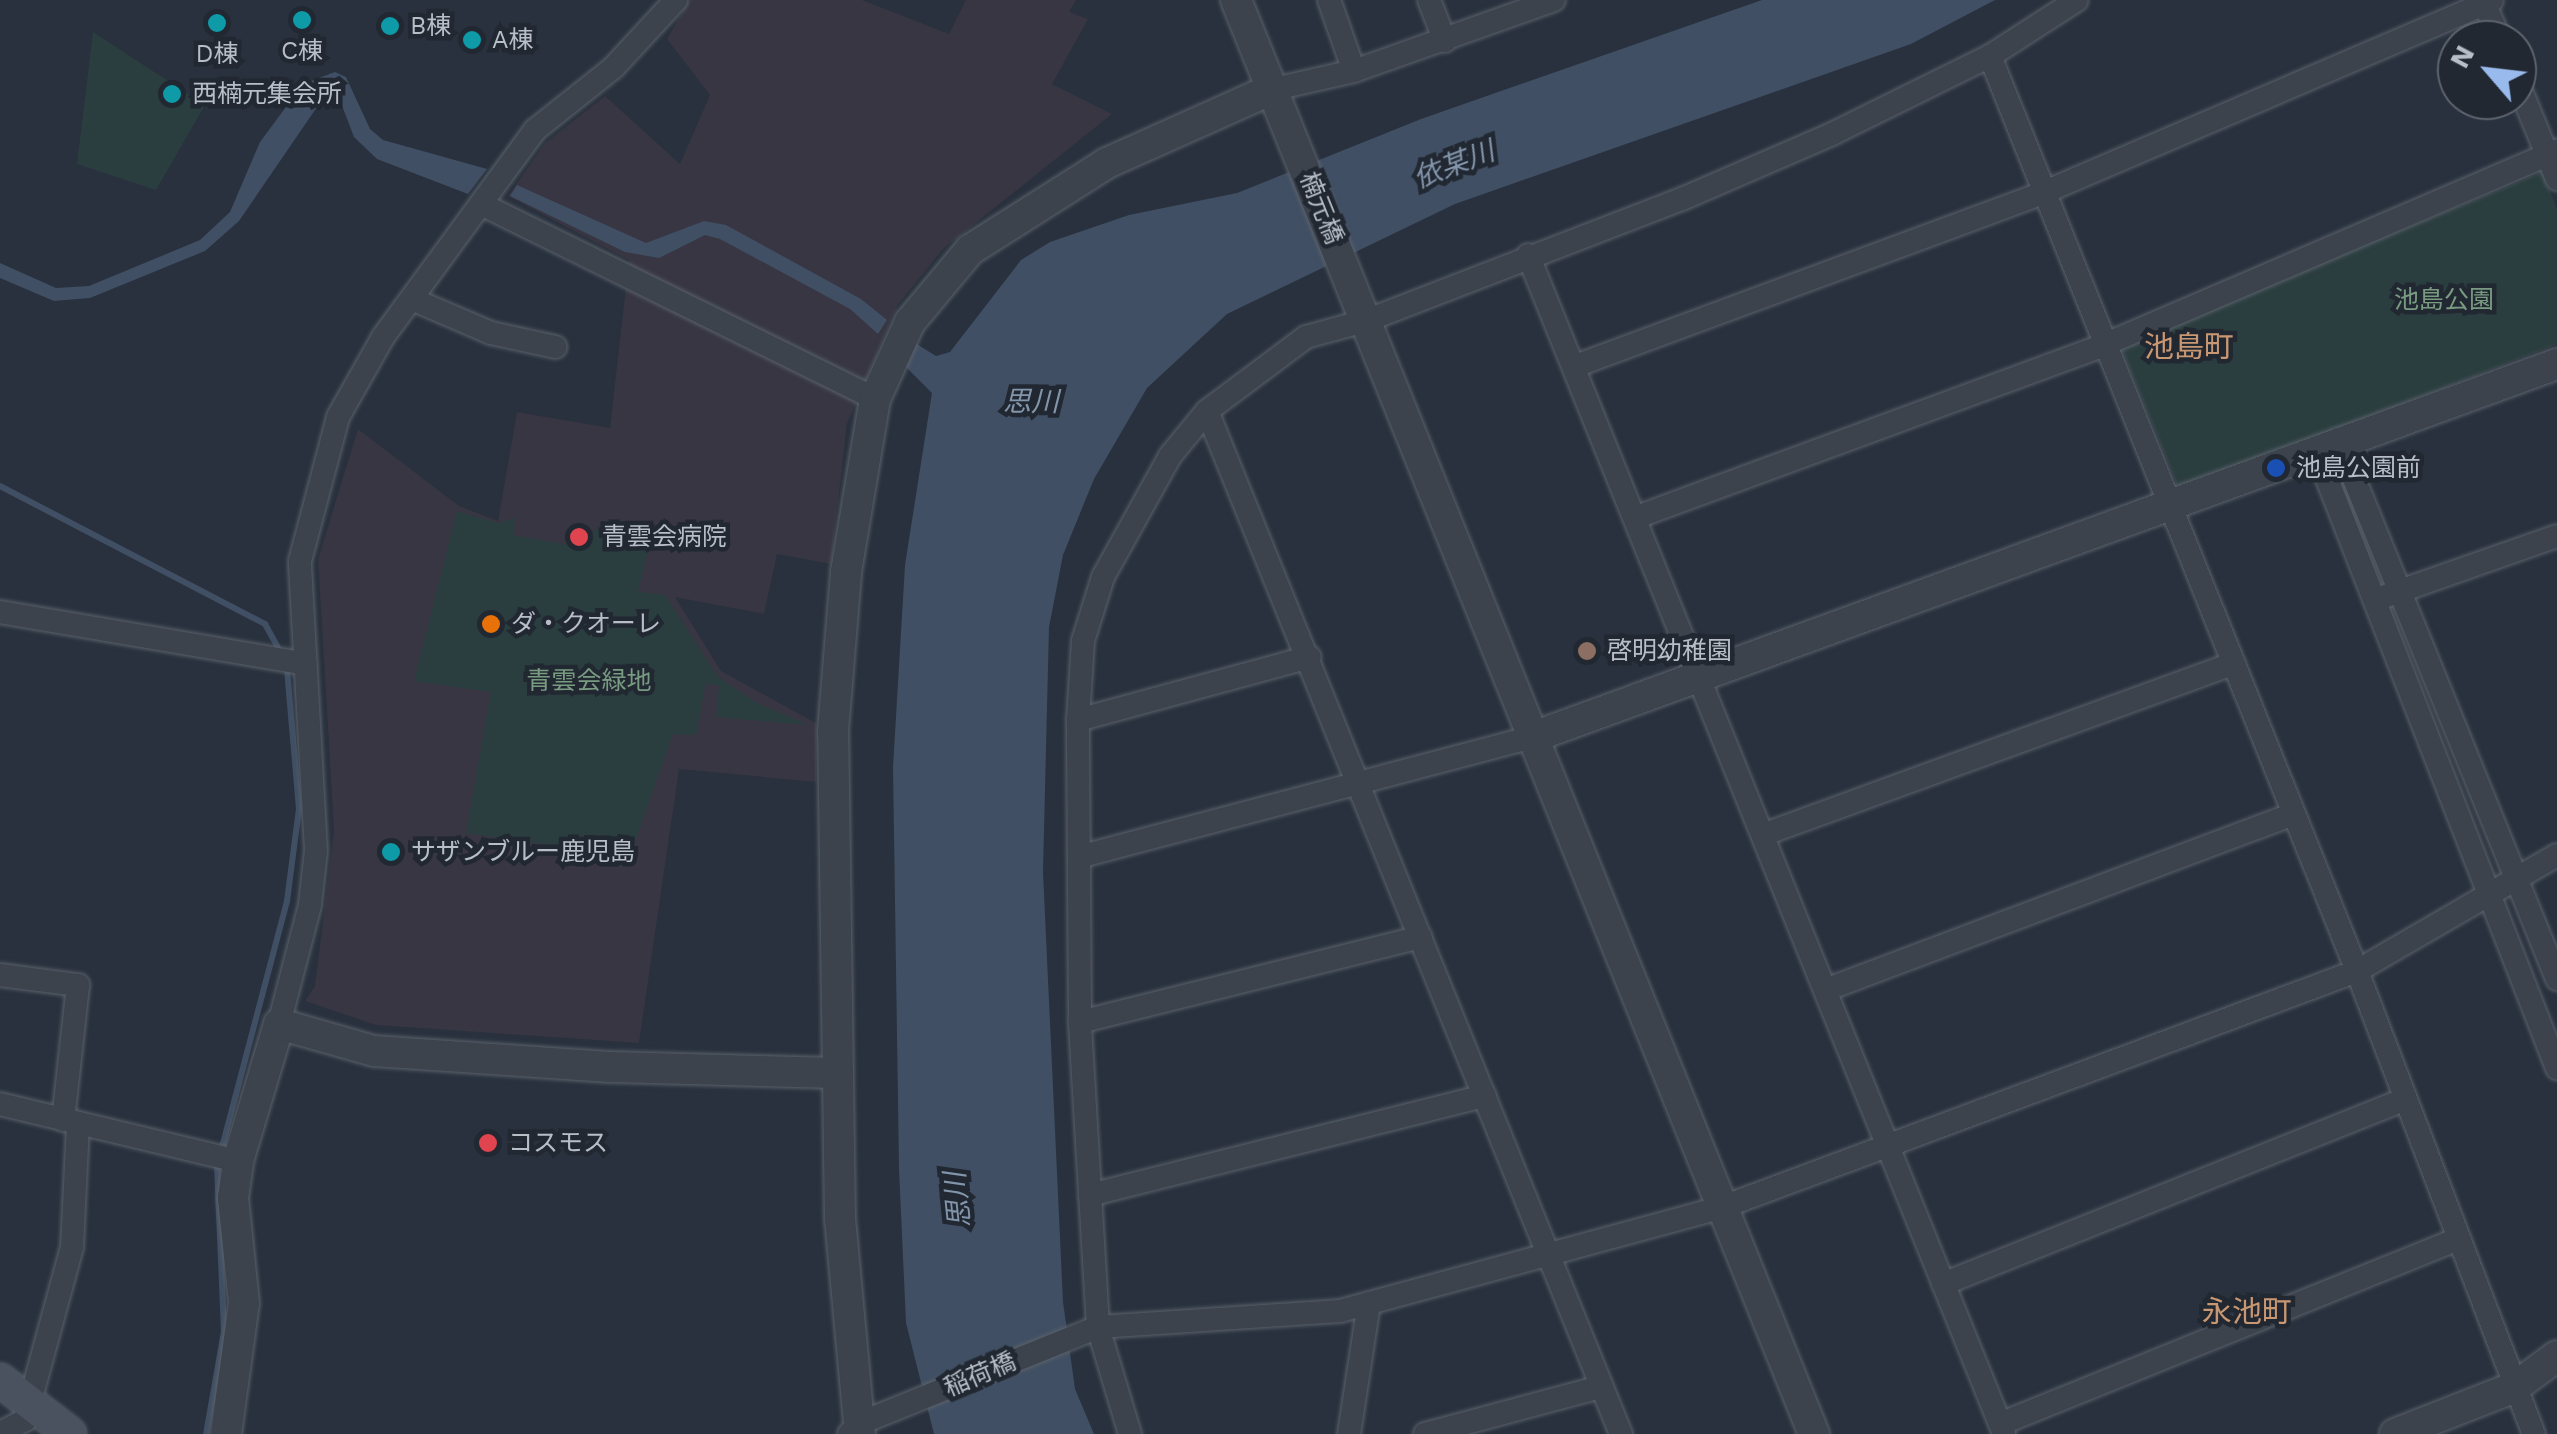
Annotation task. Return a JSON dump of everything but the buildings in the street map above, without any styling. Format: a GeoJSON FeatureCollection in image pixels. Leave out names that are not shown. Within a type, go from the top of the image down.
{"type":"FeatureCollection","features":[{"type":"Feature","properties":{"kind":"main road"},"geometry":{"type":"LineString","coordinates":[[0,1380],[70,1434]]}},
{"type":"Feature","properties":{"kind":"street"},"geometry":{"type":"LineString","coordinates":[[226,1434],[244,1304],[233,1198],[238,1161],[310,905],[316,851],[301,663],[300,561],[324,460],[353,382],[535,130],[613,68],[676,0]]}},
{"type":"Feature","properties":{"kind":"street","name":"楠元橋"},"geometry":{"type":"LineString","coordinates":[[1236,0],[1536,736],[1814,1434]]}},
{"type":"Feature","properties":{"kind":"street"},"geometry":{"type":"LineString","coordinates":[[1329,0],[1354,72]]}},
{"type":"Feature","properties":{"kind":"street"},"geometry":{"type":"LineString","coordinates":[[1429,0],[1445,41]]}},
{"type":"Feature","properties":{"kind":"street"},"geometry":{"type":"LineString","coordinates":[[1130,1434],[1090,1329],[1090,1195],[1080,1022],[1082,856],[1078,720],[1083,641],[1104,577],[1131,518],[1207,411],[1306,337],[1816,142],[1990,56],[2078,0]]}},
{"type":"Feature","properties":{"kind":"street"},"geometry":{"type":"LineString","coordinates":[[861,1428],[844,1304],[838,1073],[836,664],[862,446],[891,356],[910,322],[970,250],[1014,217],[1107,163],[1546,2]]}},
{"type":"Feature","properties":{"kind":"street"},"geometry":{"type":"LineString","coordinates":[[1578,365],[2045,192],[2487,2]]}},
{"type":"Feature","properties":{"kind":"street"},"geometry":{"type":"LineString","coordinates":[[1990,56],[2357,970],[2402,1100],[2534,1434]]}},
{"type":"Feature","properties":{"kind":"street"},"geometry":{"type":"LineString","coordinates":[[2536,120],[2553,154],[2557,179]]}},
{"type":"Feature","properties":{"kind":"street"},"geometry":{"type":"LineString","coordinates":[[1637,517],[2106,344],[2553,154]]}},
{"type":"Feature","properties":{"kind":"street"},"geometry":{"type":"LineString","coordinates":[[481,204],[875,399]]}},
{"type":"Feature","properties":{"kind":"street"},"geometry":{"type":"LineString","coordinates":[[1528,255],[1578,365],[2002,1429],[2458,1239]]}},
{"type":"Feature","properties":{"kind":"street"},"geometry":{"type":"LineString","coordinates":[[414,300],[491,333],[556,347]]}},
{"type":"Feature","properties":{"kind":"street"},"geometry":{"type":"LineString","coordinates":[[1082,856],[1536,736],[1699,671],[2170,506],[2326,444],[2557,364]]}},
{"type":"Feature","properties":{"kind":"street"},"geometry":{"type":"LineString","coordinates":[[1207,411],[1310,657],[1620,1434]]}},
{"type":"Feature","properties":{"kind":"street"},"geometry":{"type":"LineString","coordinates":[[2326,444],[2386,596],[2556,1063]]}},
{"type":"Feature","properties":{"kind":"street"},"geometry":{"type":"LineString","coordinates":[[2386,596],[2555,541]]}},
{"type":"Feature","properties":{"kind":"street"},"geometry":{"type":"LineString","coordinates":[[2386,596],[2557,979]]}},
{"type":"Feature","properties":{"kind":"street"},"geometry":{"type":"LineString","coordinates":[[0,612],[301,663]]}},
{"type":"Feature","properties":{"kind":"street"},"geometry":{"type":"LineString","coordinates":[[1078,720],[1310,657]]}},
{"type":"Feature","properties":{"kind":"street"},"geometry":{"type":"LineString","coordinates":[[1764,834],[2234,663]]}},
{"type":"Feature","properties":{"kind":"street"},"geometry":{"type":"LineString","coordinates":[[1828,989],[2292,814]]}},
{"type":"Feature","properties":{"kind":"street","name":"稲荷橋"},"geometry":{"type":"LineString","coordinates":[[861,1428],[1090,1329],[1369,1304],[1724,1206],[2357,970],[2557,854]]}},
{"type":"Feature","properties":{"kind":"street"},"geometry":{"type":"LineString","coordinates":[[1080,1022],[1421,938]]}},
{"type":"Feature","properties":{"kind":"street"},"geometry":{"type":"LineString","coordinates":[[0,975],[78,986],[70,1122],[72,1247],[25,1420],[0,1432]]}},
{"type":"Feature","properties":{"kind":"street"},"geometry":{"type":"LineString","coordinates":[[278,1024],[374,1051],[838,1073]]}},
{"type":"Feature","properties":{"kind":"street"},"geometry":{"type":"LineString","coordinates":[[1090,1195],[1485,1096]]}},
{"type":"Feature","properties":{"kind":"street"},"geometry":{"type":"LineString","coordinates":[[1943,1284],[2402,1100]]}},
{"type":"Feature","properties":{"kind":"street"},"geometry":{"type":"LineString","coordinates":[[0,1104],[238,1161]]}},
{"type":"Feature","properties":{"kind":"street"},"geometry":{"type":"LineString","coordinates":[[1349,1434],[1369,1304]]}},
{"type":"Feature","properties":{"kind":"street"},"geometry":{"type":"LineString","coordinates":[[2395,1434],[2515,1387],[2557,1356]]}},
{"type":"Feature","properties":{"kind":"street"},"geometry":{"type":"LineString","coordinates":[[1425,1434],[1602,1388]]}},
{"type":"Feature","properties":{"kind":"shaded area","name":"青雲会病院"},"geometry":{"type":"Polygon","coordinates":[[[689,0],[862,0],[949,34],[966,0],[1076,0],[1069,12],[1088,19],[1052,84],[1112,114],[943,249],[897,306],[847,424],[831,564],[777,554],[764,614],[675,597],[721,671],[816,723],[816,782],[679,769],[639,1043],[376,1025],[305,1001],[315,986],[334,831],[318,559],[358,429],[459,506],[498,521],[517,412],[610,428],[629,260],[508,196],[545,143],[605,96],[680,164],[710,95],[667,39],[689,0]]]}},
{"type":"Feature","properties":{"kind":"green space"},"geometry":{"type":"Polygon","coordinates":[[[93,32],[205,105],[156,190],[77,164],[93,32]]]}},
{"type":"Feature","properties":{"kind":"green space","name":"池島公園"},"geometry":{"type":"Polygon","coordinates":[[[2543,172],[2557,210],[2557,344],[2179,490],[2120,345],[2543,172]]]}},
{"type":"Feature","properties":{"kind":"green space","name":"青雲会緑地"},"geometry":{"type":"Polygon","coordinates":[[[457,511],[498,523],[515,518],[513,535],[589,549],[594,530],[651,537],[638,592],[665,595],[718,677],[755,702],[808,725],[716,717],[719,686],[706,683],[696,735],[673,734],[630,856],[466,833],[491,692],[414,681],[457,511]]]}},
{"type":"Feature","properties":{"kind":"water","name":"思川"},"geometry":{"type":"Polygon","coordinates":[[[1762,0],[1995,0],[1911,44],[1455,204],[1227,314],[1147,388],[1094,479],[1063,555],[1049,627],[1043,872],[1063,1302],[1075,1389],[1094,1434],[934,1434],[906,1323],[899,1169],[893,767],[905,565],[932,393],[903,364],[915,343],[936,356],[950,352],[1021,260],[1050,242],[1129,215],[1237,193],[1421,119],[1762,0]]]}},
{"type":"Feature","properties":{"kind":"water"},"geometry":{"type":"Polygon","coordinates":[[[335,72],[346,77],[370,129],[383,140],[487,169],[468,194],[377,159],[354,137],[341,103],[328,91],[239,221],[205,251],[90,298],[54,301],[0,278],[0,263],[56,288],[89,286],[200,240],[230,212],[260,142],[303,84],[335,72]]]}},
{"type":"Feature","properties":{"kind":"water"},"geometry":{"type":"Polygon","coordinates":[[[517,185],[646,243],[704,221],[726,225],[861,299],[887,320],[878,334],[850,309],[720,239],[705,235],[659,258],[625,252],[510,196],[517,185]]]}},
{"type":"Feature","properties":{"kind":"waterway"},"geometry":{"type":"LineString","coordinates":[[0,486],[265,624],[283,656]]}},
{"type":"Feature","properties":{"kind":"waterway"},"geometry":{"type":"LineString","coordinates":[[221,1151],[287,901],[299,809],[287,668]]}},
{"type":"Feature","properties":{"kind":"waterway"},"geometry":{"type":"LineString","coordinates":[[206,1434],[224,1332],[217,1163]]}},
{"type":"Feature","properties":{"kind":"place","name":"C棟"},"geometry":{"type":"Point","coordinates":[302,20]}},
{"type":"Feature","properties":{"kind":"place","name":"D棟"},"geometry":{"type":"Point","coordinates":[217,23]}},
{"type":"Feature","properties":{"kind":"place","name":"B棟"},"geometry":{"type":"Point","coordinates":[390,26]}},
{"type":"Feature","properties":{"kind":"place","name":"A棟"},"geometry":{"type":"Point","coordinates":[472,40]}},
{"type":"Feature","properties":{"kind":"place","name":"西楠元集会所"},"geometry":{"type":"Point","coordinates":[172,94]}},
{"type":"Feature","properties":{"kind":"place","name":"池島公園前"},"geometry":{"type":"Point","coordinates":[2276,468]}},
{"type":"Feature","properties":{"kind":"place","name":"青雲会病院"},"geometry":{"type":"Point","coordinates":[579,537]}},
{"type":"Feature","properties":{"kind":"place","name":"ダ・クオーレ"},"geometry":{"type":"Point","coordinates":[491,624]}},
{"type":"Feature","properties":{"kind":"place","name":"啓明幼稚園"},"geometry":{"type":"Point","coordinates":[1587,651]}},
{"type":"Feature","properties":{"kind":"place","name":"サザンブルー鹿児島"},"geometry":{"type":"Point","coordinates":[391,852]}},
{"type":"Feature","properties":{"kind":"place","name":"コスモス"},"geometry":{"type":"Point","coordinates":[488,1143]}},
{"type":"Feature","properties":{"kind":"district","name":"池島町"},"geometry":{"type":"Point","coordinates":[2189,347]}},
{"type":"Feature","properties":{"kind":"district","name":"永池町"},"geometry":{"type":"Point","coordinates":[2247,1312]}},
{"type":"Feature","properties":{"kind":"water label","name":"依某川"},"geometry":{"type":"Point","coordinates":[1454,165]}}]}
